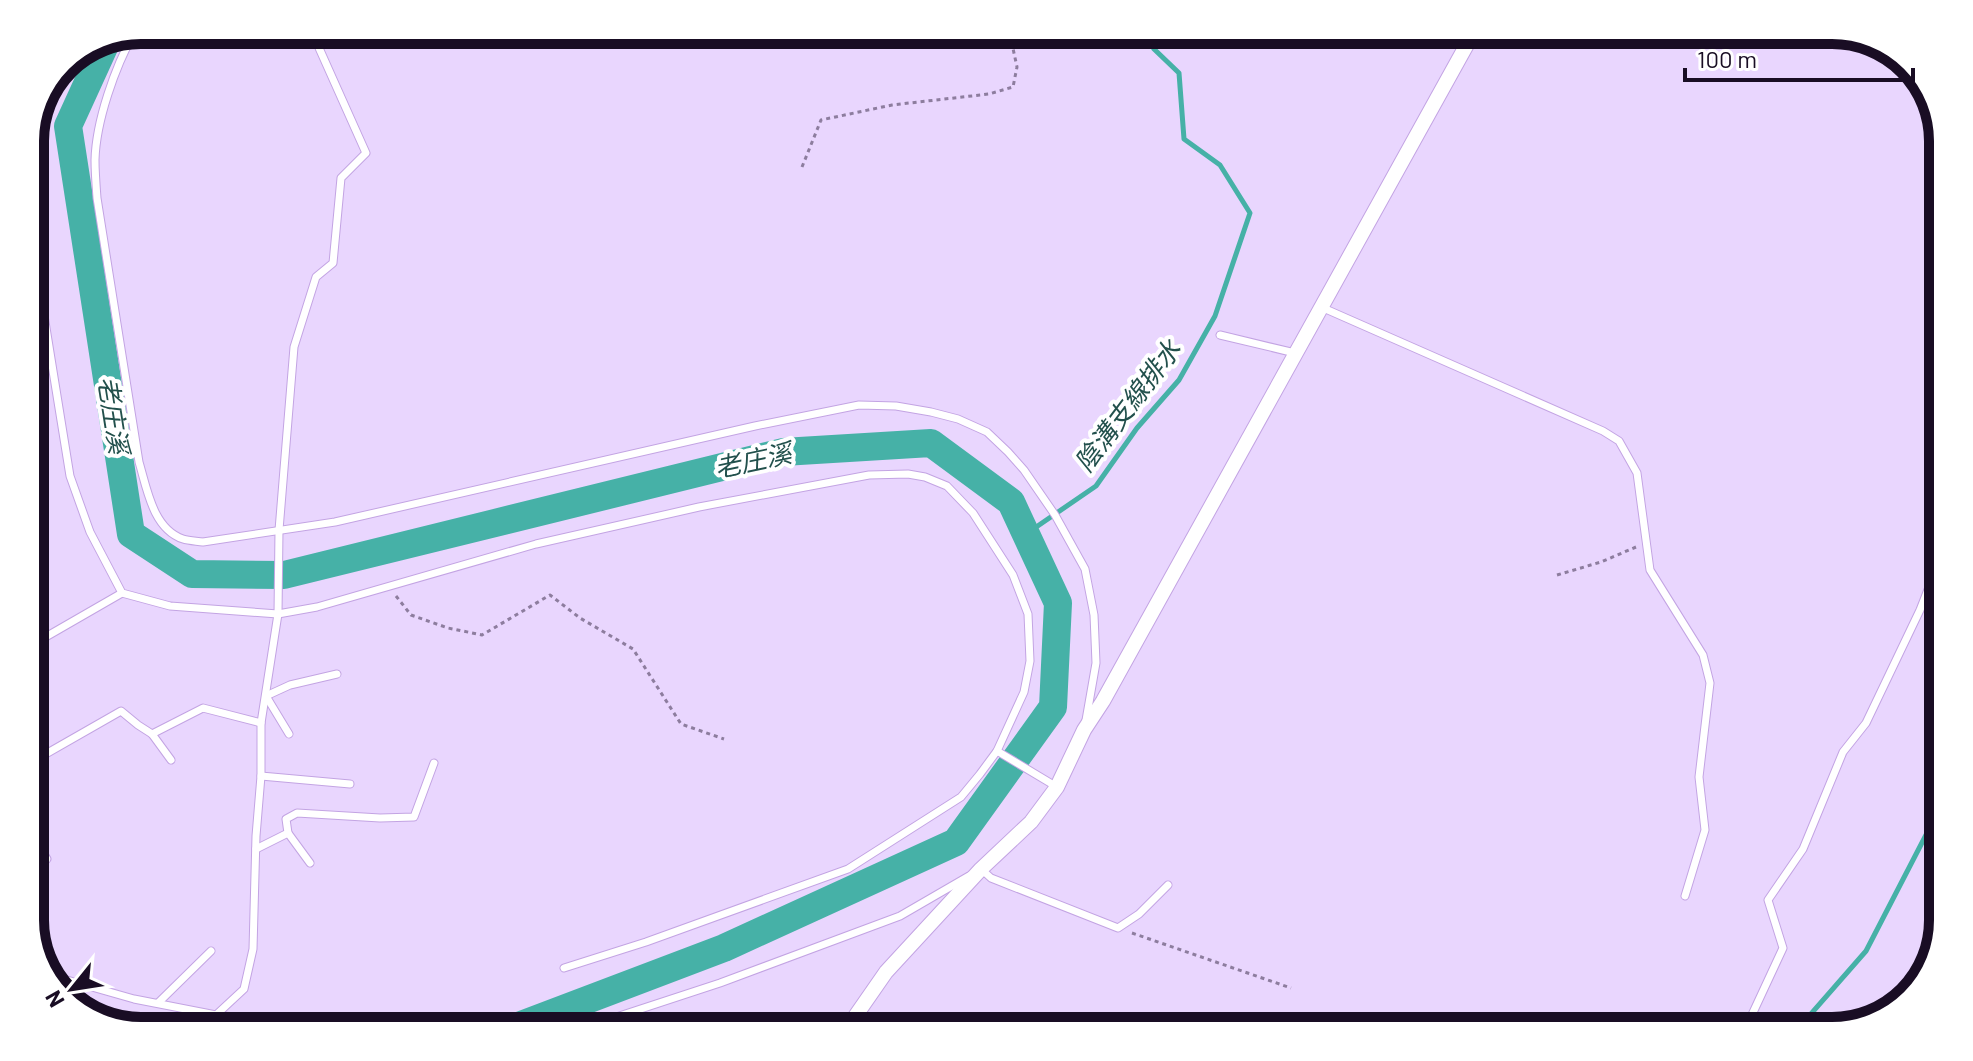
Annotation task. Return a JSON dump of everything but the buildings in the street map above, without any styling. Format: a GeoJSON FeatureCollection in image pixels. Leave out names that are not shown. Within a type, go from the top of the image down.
{"type":"FeatureCollection","features":[{"type":"Feature","properties":{"kind":"street"},"geometry":{"type":"LineString","coordinates":[[855,1017],[886,972],[981,869],[1031,822],[1057,787],[1084,730],[1103,701],[1467,44]]}},
{"type":"Feature","properties":{"kind":"lane"},"geometry":{"type":"LineString","coordinates":[[216,1015],[244,989],[253,949],[261,723],[278,610],[279,533],[294,347],[316,277],[333,263],[341,178],[366,153],[317,44]]}},
{"type":"Feature","properties":{"kind":"lane"},"geometry":{"type":"LineString","coordinates":[[129,45],[102,120],[95,157],[97,198],[139,462],[161,523],[182,539],[203,542],[279,533],[335,522],[740,429],[859,405],[896,406],[931,412],[958,419],[987,432],[1008,452],[1055,515],[1085,569],[1094,615],[1096,663],[1084,730]]}},
{"type":"Feature","properties":{"kind":"lane"},"geometry":{"type":"LineString","coordinates":[[1321,307],[1603,431],[1619,441],[1637,473],[1650,570],[1703,655],[1710,683],[1699,777],[1705,830],[1685,896]]}},
{"type":"Feature","properties":{"kind":"lane"},"geometry":{"type":"LineString","coordinates":[[44,315],[70,476],[90,532],[122,593]]}},
{"type":"Feature","properties":{"kind":"lane"},"geometry":{"type":"LineString","coordinates":[[1220,335],[1295,353]]}},
{"type":"Feature","properties":{"kind":"lane"},"geometry":{"type":"LineString","coordinates":[[44,638],[122,593],[170,606],[278,610],[317,607],[536,544],[699,507],[869,475],[908,474],[947,486],[973,513],[1013,575],[1028,614],[1030,661],[1024,692],[997,751],[961,797],[848,869],[646,942],[564,968]]}},
{"type":"Feature","properties":{"kind":"lane"},"geometry":{"type":"LineString","coordinates":[[1751,1017],[1783,948],[1768,900],[1803,849],[1843,752],[1866,723],[1929,587]]}},
{"type":"Feature","properties":{"kind":"lane"},"geometry":{"type":"LineString","coordinates":[[266,696],[290,685],[337,674]]}},
{"type":"Feature","properties":{"kind":"lane"},"geometry":{"type":"LineString","coordinates":[[266,696],[289,734]]}},
{"type":"Feature","properties":{"kind":"lane"},"geometry":{"type":"LineString","coordinates":[[152,734],[203,708],[261,723]]}},
{"type":"Feature","properties":{"kind":"lane"},"geometry":{"type":"LineString","coordinates":[[44,755],[121,711],[152,734],[171,760]]}},
{"type":"Feature","properties":{"kind":"lane"},"geometry":{"type":"LineString","coordinates":[[997,751],[1057,787]]}},
{"type":"Feature","properties":{"kind":"lane"},"geometry":{"type":"LineString","coordinates":[[310,863],[288,833],[286,819],[297,813],[414,817],[434,763]]}},
{"type":"Feature","properties":{"kind":"lane"},"geometry":{"type":"LineString","coordinates":[[261,776],[350,784]]}},
{"type":"Feature","properties":{"kind":"lane"},"geometry":{"type":"LineString","coordinates":[[256,849],[288,833]]}},
{"type":"Feature","properties":{"kind":"lane"},"geometry":{"type":"LineString","coordinates":[[616,1017],[720,983],[900,916],[981,869],[991,878],[1118,928],[1139,914],[1168,885]]}},
{"type":"Feature","properties":{"kind":"lane"},"geometry":{"type":"LineString","coordinates":[[158,1003],[211,951]]}},
{"type":"Feature","properties":{"kind":"lane"},"geometry":{"type":"LineString","coordinates":[[64,979],[134,999],[232,1017]]}},
{"type":"Feature","properties":{"kind":"path"},"geometry":{"type":"LineString","coordinates":[[802,167],[821,120],[892,105],[989,94],[1013,87],[1017,67],[1012,44]]}},
{"type":"Feature","properties":{"kind":"path"},"geometry":{"type":"LineString","coordinates":[[1557,575],[1601,562],[1647,542]]}},
{"type":"Feature","properties":{"kind":"path"},"geometry":{"type":"LineString","coordinates":[[388,586],[411,615],[448,628],[482,635],[550,595],[580,618],[633,649],[681,724],[724,739]]}},
{"type":"Feature","properties":{"kind":"path"},"geometry":{"type":"LineString","coordinates":[[1118,928],[1291,988]]}},
{"type":"Feature","properties":{"kind":"waterway","name":"陰溝支線排水"},"geometry":{"type":"LineString","coordinates":[[1026,534],[1096,486],[1137,428],[1179,380],[1215,316],[1250,213],[1220,165],[1184,139],[1179,73],[1151,44]]}},
{"type":"Feature","properties":{"kind":"waterway","name":"老庄溪"},"geometry":{"type":"LineString","coordinates":[[101,53],[68,126],[131,534],[192,574],[284,575],[783,452],[931,443],[1011,502],[1058,603],[1053,707],[956,842],[724,948],[542,1017]]}},
{"type":"Feature","properties":{"kind":"waterway"},"geometry":{"type":"LineString","coordinates":[[1808,1017],[1866,951],[1929,829]]}}]}
